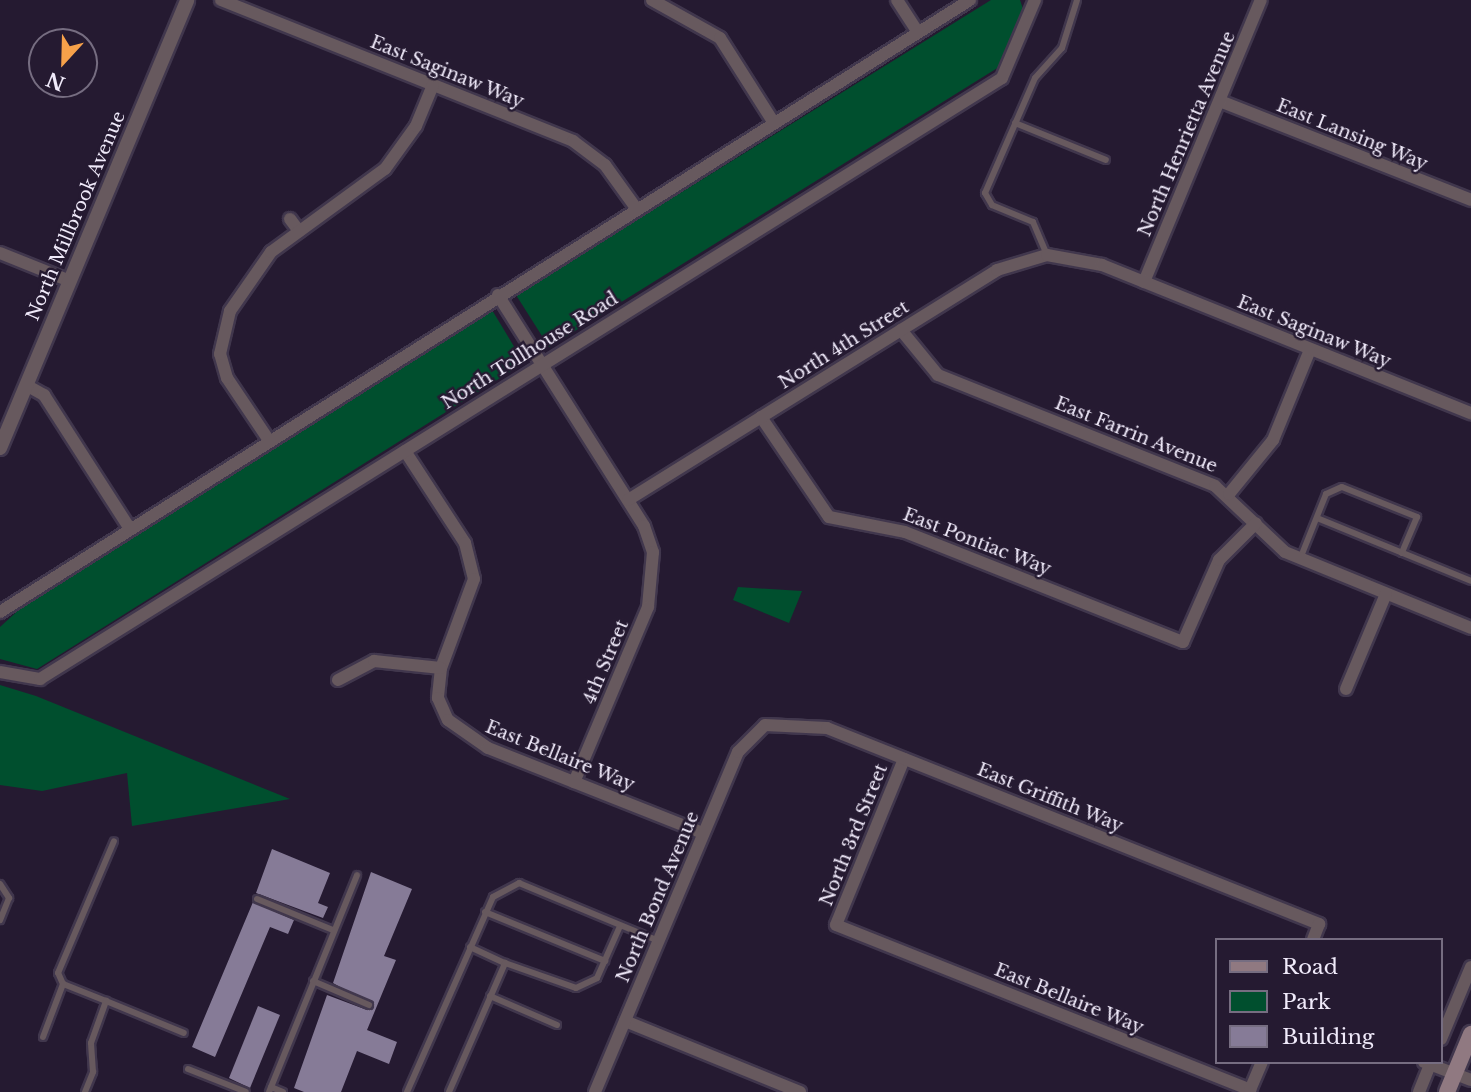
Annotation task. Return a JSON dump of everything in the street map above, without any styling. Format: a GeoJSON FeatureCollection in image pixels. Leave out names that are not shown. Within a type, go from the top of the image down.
{"type":"FeatureCollection","features":[{"type":"Feature","properties":{"kind":"main road"},"geometry":{"type":"LineString","coordinates":[[1447,1092],[1471,1034]]}},
{"type":"Feature","properties":{"kind":"street","name":"North Millbrook Avenue"},"geometry":{"type":"LineString","coordinates":[[0,448],[187,0]]}},
{"type":"Feature","properties":{"kind":"street","name":"East Saginaw Way"},"geometry":{"type":"LineString","coordinates":[[221,0],[591,151],[636,208]]}},
{"type":"Feature","properties":{"kind":"street"},"geometry":{"type":"LineString","coordinates":[[652,0],[720,37],[774,123]]}},
{"type":"Feature","properties":{"kind":"street"},"geometry":{"type":"LineString","coordinates":[[897,0],[918,32]]}},
{"type":"Feature","properties":{"kind":"street"},"geometry":{"type":"LineString","coordinates":[[0,612],[128,526],[970,0]]}},
{"type":"Feature","properties":{"kind":"street","name":"North Tollhouse Road"},"geometry":{"type":"LineString","coordinates":[[0,672],[40,679],[541,363],[1002,78],[1035,0]]}},
{"type":"Feature","properties":{"kind":"street","name":"North Henrietta Avenue"},"geometry":{"type":"LineString","coordinates":[[1144,282],[1261,0]]}},
{"type":"Feature","properties":{"kind":"street"},"geometry":{"type":"LineString","coordinates":[[268,439],[227,378],[220,354],[223,331],[254,271],[299,231],[385,169],[416,126],[433,85]]}},
{"type":"Feature","properties":{"kind":"street","name":"East Lansing Way"},"geometry":{"type":"LineString","coordinates":[[1220,101],[1471,201]]}},
{"type":"Feature","properties":{"kind":"street"},"geometry":{"type":"LineString","coordinates":[[290,219],[299,231]]}},
{"type":"Feature","properties":{"kind":"street"},"geometry":{"type":"LineString","coordinates":[[0,253],[70,281]]}},
{"type":"Feature","properties":{"kind":"street","name":"North 4th Street"},"geometry":{"type":"LineString","coordinates":[[628,500],[997,270],[1047,255],[1074,257],[1144,282]]}},
{"type":"Feature","properties":{"kind":"street","name":"East Saginaw Way"},"geometry":{"type":"LineString","coordinates":[[1144,282],[1471,413]]}},
{"type":"Feature","properties":{"kind":"street"},"geometry":{"type":"LineString","coordinates":[[498,295],[628,500]]}},
{"type":"Feature","properties":{"kind":"street","name":"East Farrin Avenue"},"geometry":{"type":"LineString","coordinates":[[901,330],[938,375],[1228,494],[1256,523],[1300,559],[1471,628]]}},
{"type":"Feature","properties":{"kind":"street"},"geometry":{"type":"LineString","coordinates":[[1228,494],[1273,440],[1310,349]]}},
{"type":"Feature","properties":{"kind":"street"},"geometry":{"type":"LineString","coordinates":[[26,385],[44,395],[128,526]]}},
{"type":"Feature","properties":{"kind":"street","name":"East Pontiac Way"},"geometry":{"type":"LineString","coordinates":[[761,417],[829,517],[905,532],[1183,642],[1219,560],[1256,523]]}},
{"type":"Feature","properties":{"kind":"street","name":"East Bellaire Way"},"geometry":{"type":"LineString","coordinates":[[405,451],[465,543],[474,579],[441,668],[438,698],[467,737],[704,833]]}},
{"type":"Feature","properties":{"kind":"street","name":"4th Street"},"geometry":{"type":"LineString","coordinates":[[575,782],[648,607],[653,552],[628,500]]}},
{"type":"Feature","properties":{"kind":"street"},"geometry":{"type":"LineString","coordinates":[[1346,689],[1386,594]]}},
{"type":"Feature","properties":{"kind":"street"},"geometry":{"type":"LineString","coordinates":[[338,680],[374,662],[441,668]]}},
{"type":"Feature","properties":{"kind":"street","name":"East Griffith Way"},"geometry":{"type":"LineString","coordinates":[[765,725],[827,728],[1319,924],[1313,938]]}},
{"type":"Feature","properties":{"kind":"street","name":"North Bond Avenue"},"geometry":{"type":"LineString","coordinates":[[595,1092],[738,752],[765,725]]}},
{"type":"Feature","properties":{"kind":"street","name":"North 3rd Street"},"geometry":{"type":"LineString","coordinates":[[836,925],[904,759]]}},
{"type":"Feature","properties":{"kind":"street","name":"East Bellaire Way"},"geometry":{"type":"LineString","coordinates":[[836,925],[1250,1090],[1261,1064]]}},
{"type":"Feature","properties":{"kind":"street"},"geometry":{"type":"LineString","coordinates":[[1443,1033],[1471,967]]}},
{"type":"Feature","properties":{"kind":"street"},"geometry":{"type":"LineString","coordinates":[[625,1021],[800,1092]]}},
{"type":"Feature","properties":{"kind":"street"},"geometry":{"type":"LineString","coordinates":[[1419,1092],[1429,1064]]}},
{"type":"Feature","properties":{"kind":"street"},"geometry":{"type":"LineString","coordinates":[[1431,1064],[1471,1080]]}},
{"type":"Feature","properties":{"kind":"lane"},"geometry":{"type":"LineString","coordinates":[[1047,255],[1033,222],[992,205],[985,193],[1035,78],[1062,48],[1077,0]]}},
{"type":"Feature","properties":{"kind":"lane"},"geometry":{"type":"LineString","coordinates":[[1015,123],[1106,160]]}},
{"type":"Feature","properties":{"kind":"lane"},"geometry":{"type":"LineString","coordinates":[[1300,559],[1326,494],[1342,487],[1417,517],[1402,553]]}},
{"type":"Feature","properties":{"kind":"lane"},"geometry":{"type":"LineString","coordinates":[[1317,517],[1471,581]]}},
{"type":"Feature","properties":{"kind":"lane"},"geometry":{"type":"LineString","coordinates":[[114,841],[58,973],[63,984],[184,1033]]}},
{"type":"Feature","properties":{"kind":"lane"},"geometry":{"type":"LineString","coordinates":[[283,1092],[270,1090],[357,874]]}},
{"type":"Feature","properties":{"kind":"lane"},"geometry":{"type":"LineString","coordinates":[[407,1092],[493,897],[519,883],[659,941]]}},
{"type":"Feature","properties":{"kind":"lane"},"geometry":{"type":"LineString","coordinates":[[0,884],[9,898],[0,920]]}},
{"type":"Feature","properties":{"kind":"lane"},"geometry":{"type":"LineString","coordinates":[[257,899],[333,930]]}},
{"type":"Feature","properties":{"kind":"lane"},"geometry":{"type":"LineString","coordinates":[[485,912],[604,961]]}},
{"type":"Feature","properties":{"kind":"lane"},"geometry":{"type":"LineString","coordinates":[[470,947],[505,963],[576,988],[597,978],[621,926]]}},
{"type":"Feature","properties":{"kind":"lane"},"geometry":{"type":"LineString","coordinates":[[449,1092],[505,963]]}},
{"type":"Feature","properties":{"kind":"lane"},"geometry":{"type":"LineString","coordinates":[[313,981],[369,1005]]}},
{"type":"Feature","properties":{"kind":"lane"},"geometry":{"type":"LineString","coordinates":[[43,1037],[63,984]]}},
{"type":"Feature","properties":{"kind":"lane"},"geometry":{"type":"LineString","coordinates":[[491,996],[557,1025]]}},
{"type":"Feature","properties":{"kind":"lane"},"geometry":{"type":"LineString","coordinates":[[85,1092],[93,1072],[91,1043],[106,1001]]}},
{"type":"Feature","properties":{"kind":"lane"},"geometry":{"type":"LineString","coordinates":[[188,1069],[246,1092]]}},
{"type":"Feature","properties":{"kind":"green space"},"geometry":{"type":"Polygon","coordinates":[[[991,0],[1020,0],[1023,9],[999,67],[549,347],[516,295],[991,0]]]}},
{"type":"Feature","properties":{"kind":"green space"},"geometry":{"type":"Polygon","coordinates":[[[492,310],[524,363],[37,669],[0,659],[0,627],[35,595],[492,310]]]}},
{"type":"Feature","properties":{"kind":"green space"},"geometry":{"type":"Polygon","coordinates":[[[738,587],[802,591],[789,623],[733,600],[738,587]]]}},
{"type":"Feature","properties":{"kind":"green space"},"geometry":{"type":"Polygon","coordinates":[[[0,685],[36,696],[290,799],[132,826],[127,773],[42,791],[0,785],[0,685]]]}},
{"type":"Feature","properties":{"kind":"building"},"geometry":{"type":"Polygon","coordinates":[[[272,849],[330,873],[318,903],[328,907],[323,918],[256,893],[272,849]]]}},
{"type":"Feature","properties":{"kind":"building"},"geometry":{"type":"Polygon","coordinates":[[[371,872],[412,889],[384,956],[396,960],[367,1030],[397,1042],[389,1064],[357,1051],[341,1092],[304,1092],[294,1088],[327,995],[367,1010],[374,1007],[333,983],[371,872]]]}},
{"type":"Feature","properties":{"kind":"building"},"geometry":{"type":"Polygon","coordinates":[[[253,902],[294,920],[288,934],[270,927],[215,1057],[192,1047],[253,902]]]}},
{"type":"Feature","properties":{"kind":"building"},"geometry":{"type":"Polygon","coordinates":[[[258,1006],[280,1015],[250,1088],[229,1078],[258,1006]]]}}]}
